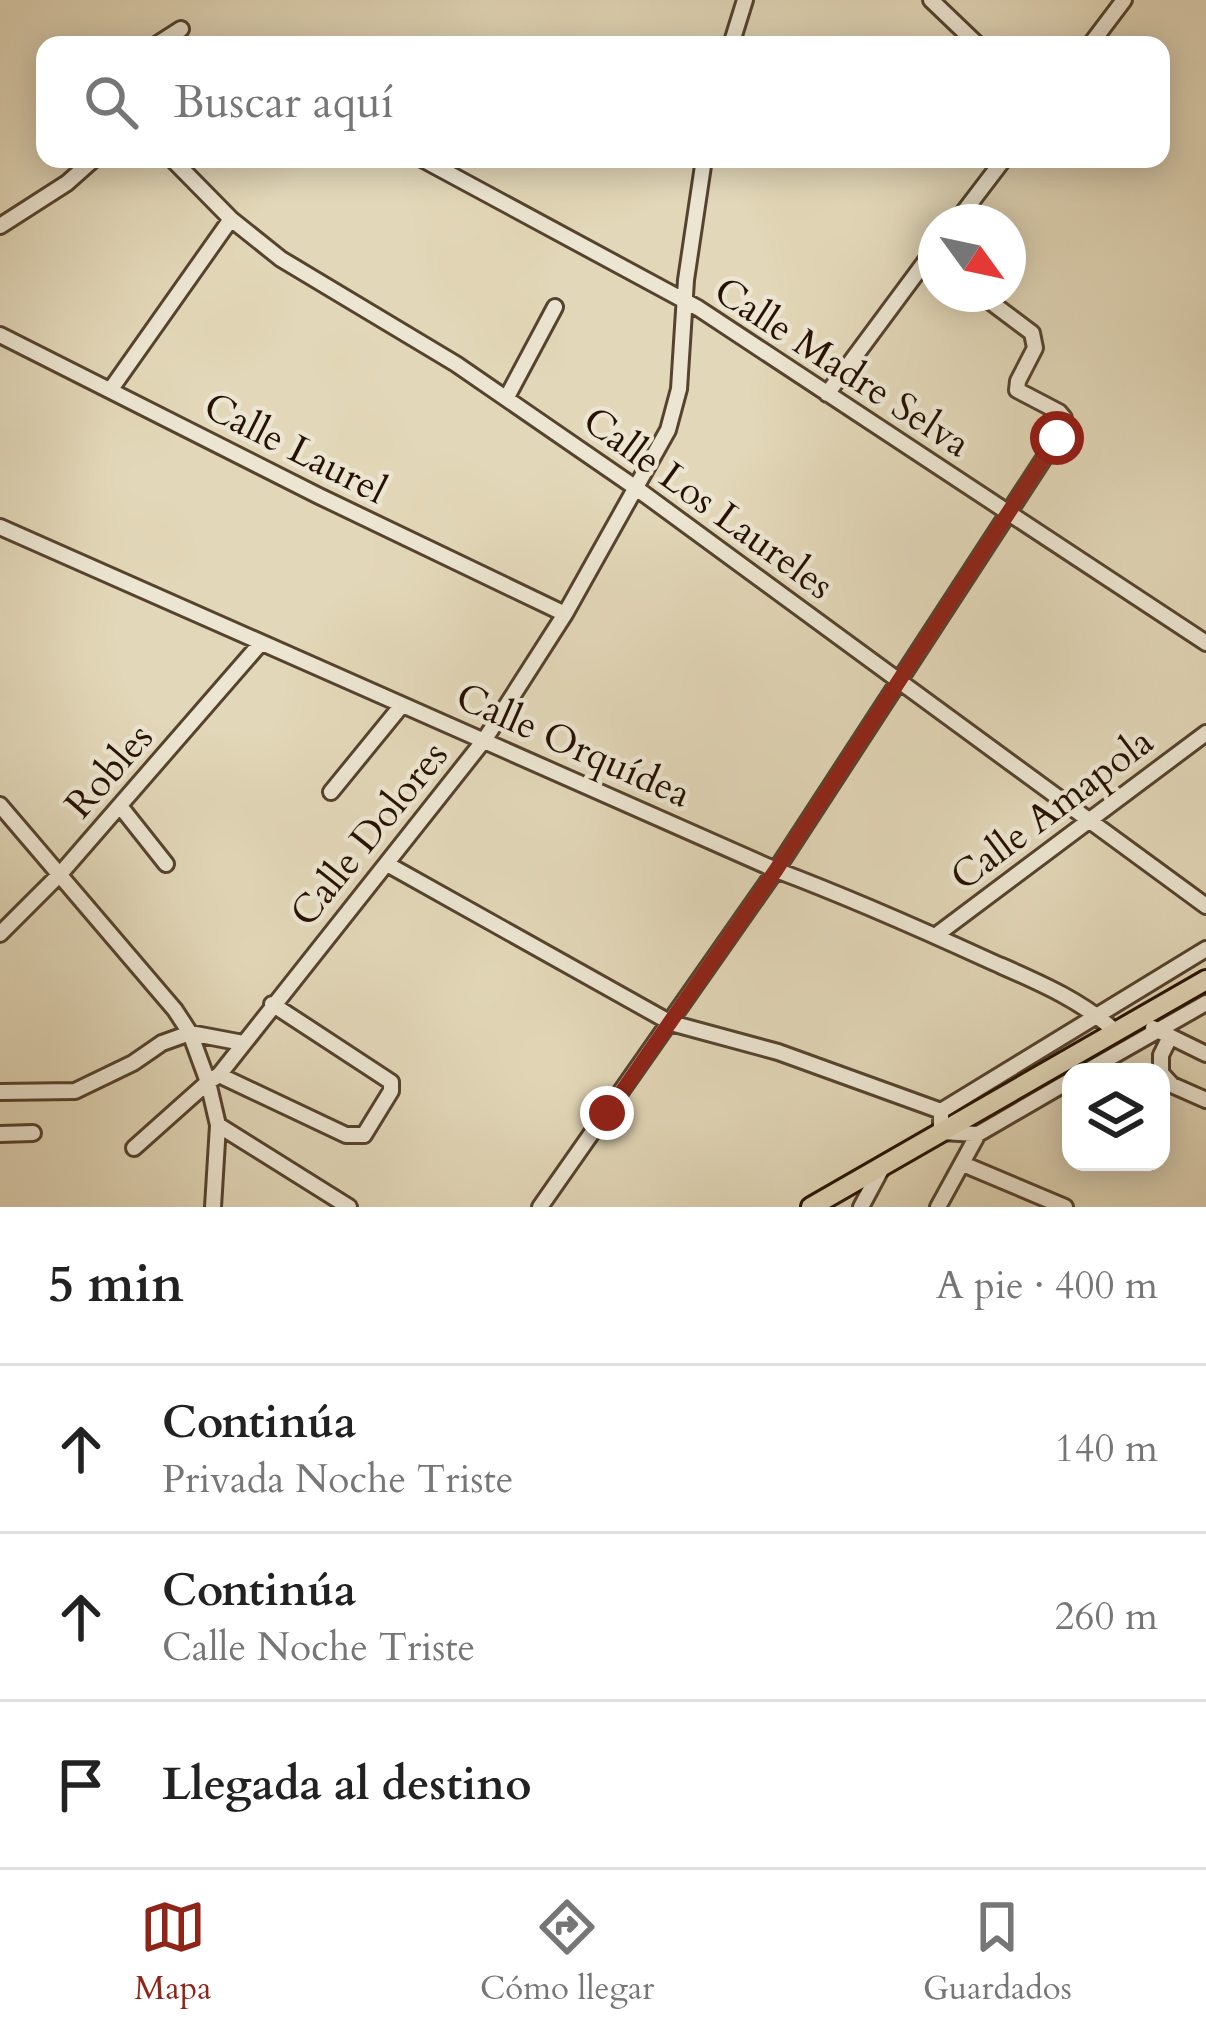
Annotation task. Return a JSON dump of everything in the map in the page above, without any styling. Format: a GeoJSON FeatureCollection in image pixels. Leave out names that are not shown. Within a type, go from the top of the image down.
{"type":"FeatureCollection","features":[{"type":"Feature","properties":{"kind":"main road"},"geometry":{"type":"LineString","coordinates":[[811,1207],[1206,980]]}},
{"type":"Feature","properties":{"kind":"street"},"geometry":{"type":"LineString","coordinates":[[734,36],[745,0]]}},
{"type":"Feature","properties":{"kind":"street"},"geometry":{"type":"LineString","coordinates":[[931,0],[969,36]]}},
{"type":"Feature","properties":{"kind":"street"},"geometry":{"type":"LineString","coordinates":[[1097,36],[1124,0]]}},
{"type":"Feature","properties":{"kind":"street"},"geometry":{"type":"LineString","coordinates":[[169,36],[181,28]]}},
{"type":"Feature","properties":{"kind":"street"},"geometry":{"type":"LineString","coordinates":[[0,226],[84,168]]}},
{"type":"Feature","properties":{"kind":"street","name":"Calle Los Laureles"},"geometry":{"type":"LineString","coordinates":[[181,168],[231,219],[317,284],[405,332],[636,488],[1206,906]]}},
{"type":"Feature","properties":{"kind":"street","name":"Calle Madre Selva"},"geometry":{"type":"LineString","coordinates":[[439,168],[723,323],[1206,643]]}},
{"type":"Feature","properties":{"kind":"street","name":"Calle Dolores"},"geometry":{"type":"LineString","coordinates":[[134,1148],[214,1079],[485,739],[565,614],[675,411],[703,168]]}},
{"type":"Feature","properties":{"kind":"street"},"geometry":{"type":"LineString","coordinates":[[970,204],[997,168]]}},
{"type":"Feature","properties":{"kind":"street"},"geometry":{"type":"LineString","coordinates":[[111,389],[231,219]]}},
{"type":"Feature","properties":{"kind":"street"},"geometry":{"type":"LineString","coordinates":[[827,394],[918,274]]}},
{"type":"Feature","properties":{"kind":"street"},"geometry":{"type":"LineString","coordinates":[[507,398],[555,308]]}},
{"type":"Feature","properties":{"kind":"street"},"geometry":{"type":"LineString","coordinates":[[540,1207],[776,870],[1063,429],[1064,418],[1017,390],[1036,340],[1004,312]]}},
{"type":"Feature","properties":{"kind":"street","name":"Calle Laurel"},"geometry":{"type":"LineString","coordinates":[[0,335],[565,614]]}},
{"type":"Feature","properties":{"kind":"street","name":"Calle Orquídea"},"geometry":{"type":"LineString","coordinates":[[0,527],[935,936],[1055,991],[1116,1032]]}},
{"type":"Feature","properties":{"kind":"street","name":"Robles"},"geometry":{"type":"LineString","coordinates":[[0,934],[61,874],[260,644]]}},
{"type":"Feature","properties":{"kind":"street"},"geometry":{"type":"LineString","coordinates":[[331,793],[402,705]]}},
{"type":"Feature","properties":{"kind":"street","name":"Calle Amapola"},"geometry":{"type":"LineString","coordinates":[[935,936],[1206,733]]}},
{"type":"Feature","properties":{"kind":"street"},"geometry":{"type":"LineString","coordinates":[[0,805],[145,973],[190,1033],[214,1079],[218,1126],[212,1207]]}},
{"type":"Feature","properties":{"kind":"street"},"geometry":{"type":"LineString","coordinates":[[120,806],[166,864]]}},
{"type":"Feature","properties":{"kind":"street"},"geometry":{"type":"LineString","coordinates":[[387,864],[670,1023],[778,1052],[941,1111]]}},
{"type":"Feature","properties":{"kind":"street"},"geometry":{"type":"LineString","coordinates":[[941,1111],[1206,949]]}},
{"type":"Feature","properties":{"kind":"street"},"geometry":{"type":"LineString","coordinates":[[214,1079],[360,1138],[391,1091],[391,1082],[272,1004]]}},
{"type":"Feature","properties":{"kind":"street"},"geometry":{"type":"LineString","coordinates":[[1103,1063],[1202,1009]]}},
{"type":"Feature","properties":{"kind":"street"},"geometry":{"type":"LineString","coordinates":[[1139,1018],[1206,1054]]}},
{"type":"Feature","properties":{"kind":"street"},"geometry":{"type":"LineString","coordinates":[[0,1092],[75,1090],[190,1033],[243,1043]]}},
{"type":"Feature","properties":{"kind":"street"},"geometry":{"type":"LineString","coordinates":[[1161,1063],[1163,1034]]}},
{"type":"Feature","properties":{"kind":"street"},"geometry":{"type":"LineString","coordinates":[[1170,1083],[1206,1100]]}},
{"type":"Feature","properties":{"kind":"street"},"geometry":{"type":"LineString","coordinates":[[941,1111],[941,1132],[978,1134],[1062,1085]]}},
{"type":"Feature","properties":{"kind":"street"},"geometry":{"type":"LineString","coordinates":[[218,1126],[349,1207]]}},
{"type":"Feature","properties":{"kind":"street"},"geometry":{"type":"LineString","coordinates":[[0,1134],[33,1132]]}},
{"type":"Feature","properties":{"kind":"street"},"geometry":{"type":"LineString","coordinates":[[938,1207],[978,1134]]}},
{"type":"Feature","properties":{"kind":"street"},"geometry":{"type":"LineString","coordinates":[[963,1164],[1065,1207]]}},
{"type":"Feature","properties":{"kind":"street"},"geometry":{"type":"LineString","coordinates":[[861,1207],[883,1166]]}},
{"type":"Feature","properties":{"kind":"route"},"geometry":{"type":"LineString","coordinates":[[607,1113],[776,870],[1057,438]]}}]}
